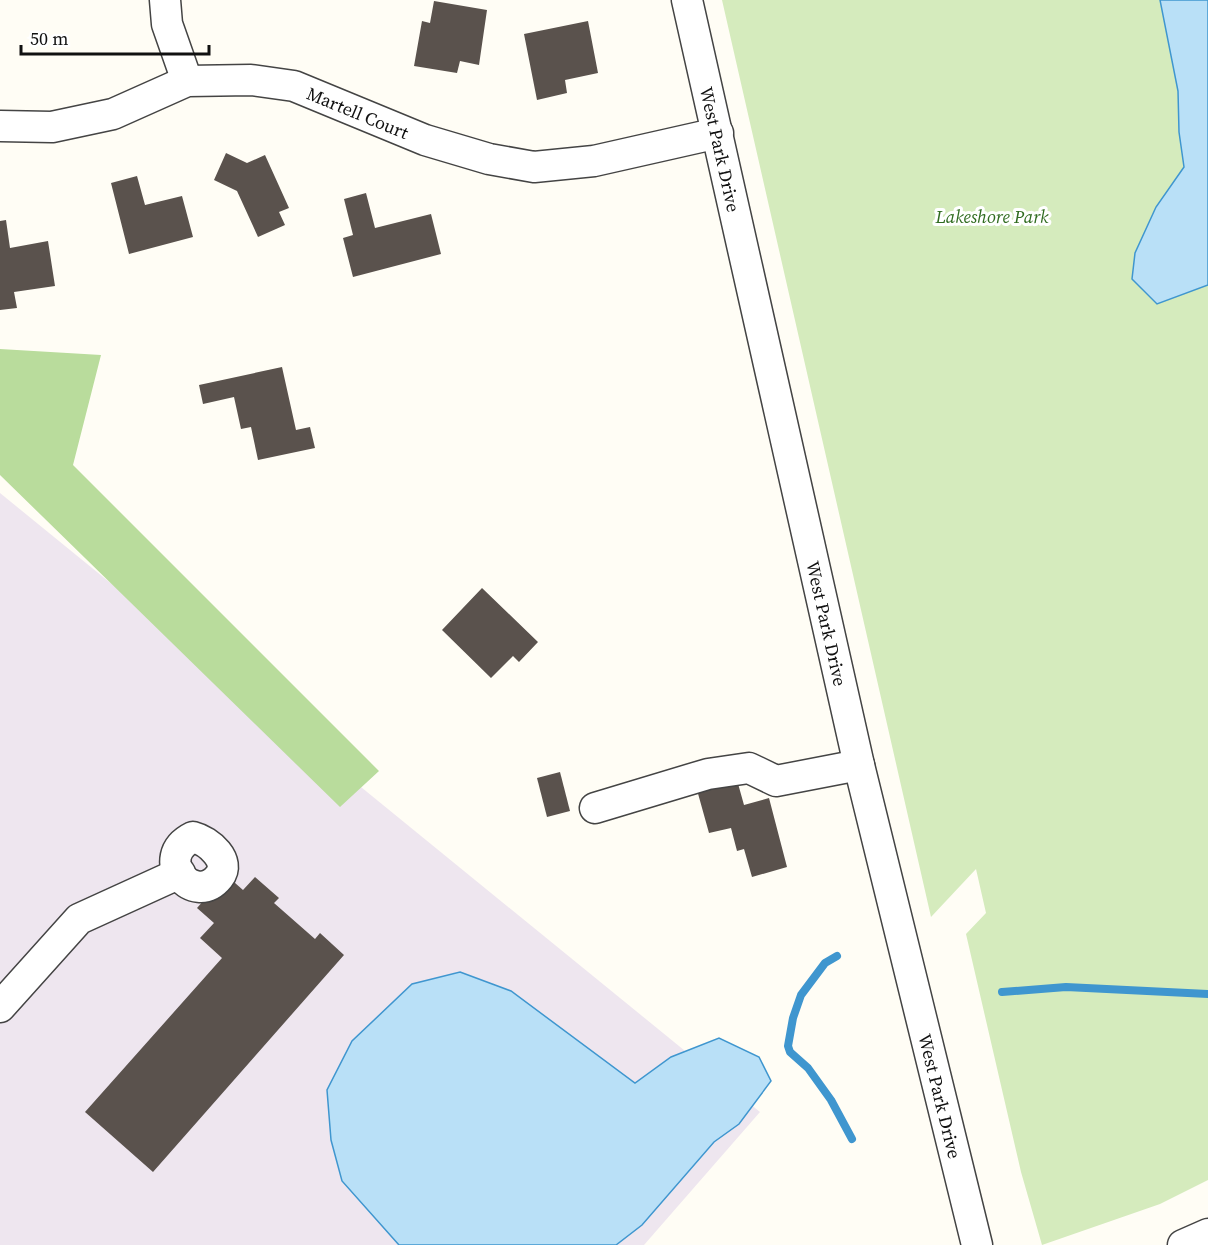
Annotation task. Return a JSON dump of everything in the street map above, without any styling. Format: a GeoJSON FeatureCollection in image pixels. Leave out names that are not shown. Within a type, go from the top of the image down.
{"type":"FeatureCollection","features":[{"type":"Feature","properties":{"kind":"street"},"geometry":{"type":"LineString","coordinates":[[165,0],[167,24],[187,81]]}},
{"type":"Feature","properties":{"kind":"street","name":"West Park Drive"},"geometry":{"type":"LineString","coordinates":[[687,0],[859,765],[977,1245]]}},
{"type":"Feature","properties":{"kind":"street","name":"Martell Court"},"geometry":{"type":"LineString","coordinates":[[0,126],[52,127],[113,114],[187,81],[251,80],[294,86],[425,140],[489,159],[534,167],[594,161],[718,134]]}},
{"type":"Feature","properties":{"kind":"street"},"geometry":{"type":"LineString","coordinates":[[595,808],[708,774],[749,768],[776,781],[859,765]]}},
{"type":"Feature","properties":{"kind":"street"},"geometry":{"type":"LineString","coordinates":[[0,1007],[79,919],[180,873]]}},
{"type":"Feature","properties":{"kind":"street"},"geometry":{"type":"LineString","coordinates":[[1183,1245],[1208,1234]]}},
{"type":"Feature","properties":{"kind":"shaded area"},"geometry":{"type":"Polygon","coordinates":[[[0,493],[760,1112],[644,1245],[0,1245],[0,493]]]}},
{"type":"Feature","properties":{"kind":"green space","name":"Lakeshore Park"},"geometry":{"type":"Polygon","coordinates":[[[722,0],[1208,0],[1208,1180],[1160,1204],[1042,1245],[1021,1172],[966,934],[986,913],[976,869],[931,917],[722,0]]]}},
{"type":"Feature","properties":{"kind":"green space"},"geometry":{"type":"Polygon","coordinates":[[[0,349],[101,355],[73,465],[379,771],[340,807],[0,475],[0,349]]]}},
{"type":"Feature","properties":{"kind":"water"},"geometry":{"type":"Polygon","coordinates":[[[1160,0],[1208,0],[1208,285],[1157,304],[1132,279],[1135,253],[1156,207],[1184,167],[1179,132],[1178,91],[1160,0]]]}},
{"type":"Feature","properties":{"kind":"water"},"geometry":{"type":"Polygon","coordinates":[[[460,972],[511,991],[635,1083],[671,1057],[719,1038],[759,1057],[771,1081],[739,1124],[714,1142],[642,1225],[616,1245],[399,1245],[342,1181],[331,1140],[327,1090],[352,1041],[412,984],[460,972]]]}},
{"type":"Feature","properties":{"kind":"building"},"geometry":{"type":"Polygon","coordinates":[[[434,1],[487,10],[479,65],[460,61],[457,73],[414,66],[422,21],[430,23],[434,1]]]}},
{"type":"Feature","properties":{"kind":"building"},"geometry":{"type":"Polygon","coordinates":[[[588,21],[598,73],[565,80],[567,93],[537,100],[524,34],[588,21]]]}},
{"type":"Feature","properties":{"kind":"building"},"geometry":{"type":"Polygon","coordinates":[[[226,153],[247,163],[265,155],[289,208],[279,212],[285,225],[258,237],[237,191],[214,180],[226,153]]]}},
{"type":"Feature","properties":{"kind":"building"},"geometry":{"type":"Polygon","coordinates":[[[137,176],[145,205],[182,196],[193,237],[129,254],[111,183],[137,176]]]}},
{"type":"Feature","properties":{"kind":"building"},"geometry":{"type":"Polygon","coordinates":[[[366,193],[375,228],[431,214],[441,254],[353,277],[343,238],[353,235],[344,199],[366,193]]]}},
{"type":"Feature","properties":{"kind":"building"},"geometry":{"type":"Polygon","coordinates":[[[6,220],[10,248],[48,241],[55,286],[14,292],[17,308],[0,310],[0,221],[6,220]]]}},
{"type":"Feature","properties":{"kind":"building"},"geometry":{"type":"Polygon","coordinates":[[[282,367],[296,430],[310,427],[315,448],[258,460],[251,427],[241,429],[234,397],[203,404],[199,385],[282,367]]]}},
{"type":"Feature","properties":{"kind":"building"},"geometry":{"type":"Polygon","coordinates":[[[482,588],[538,642],[519,662],[513,656],[491,678],[442,630],[482,588]]]}},
{"type":"Feature","properties":{"kind":"building"},"geometry":{"type":"Polygon","coordinates":[[[560,772],[570,811],[547,817],[537,778],[560,772]]]}},
{"type":"Feature","properties":{"kind":"building"},"geometry":{"type":"Polygon","coordinates":[[[737,780],[744,805],[769,798],[787,867],[752,877],[744,849],[737,851],[731,828],[709,833],[697,790],[737,780]]]}},
{"type":"Feature","properties":{"kind":"building"},"geometry":{"type":"Polygon","coordinates":[[[226,875],[243,890],[255,877],[279,898],[274,903],[315,939],[320,933],[344,955],[153,1172],[85,1112],[222,958],[200,938],[214,923],[197,908],[226,875]]]}},
{"type":"Feature","properties":{"kind":"waterway"},"geometry":{"type":"LineString","coordinates":[[837,956],[825,963],[801,995],[793,1018],[788,1046],[790,1052],[808,1068],[831,1100],[852,1139]]}},
{"type":"Feature","properties":{"kind":"waterway"},"geometry":{"type":"LineString","coordinates":[[1002,992],[1066,987],[1208,994]]}}]}
